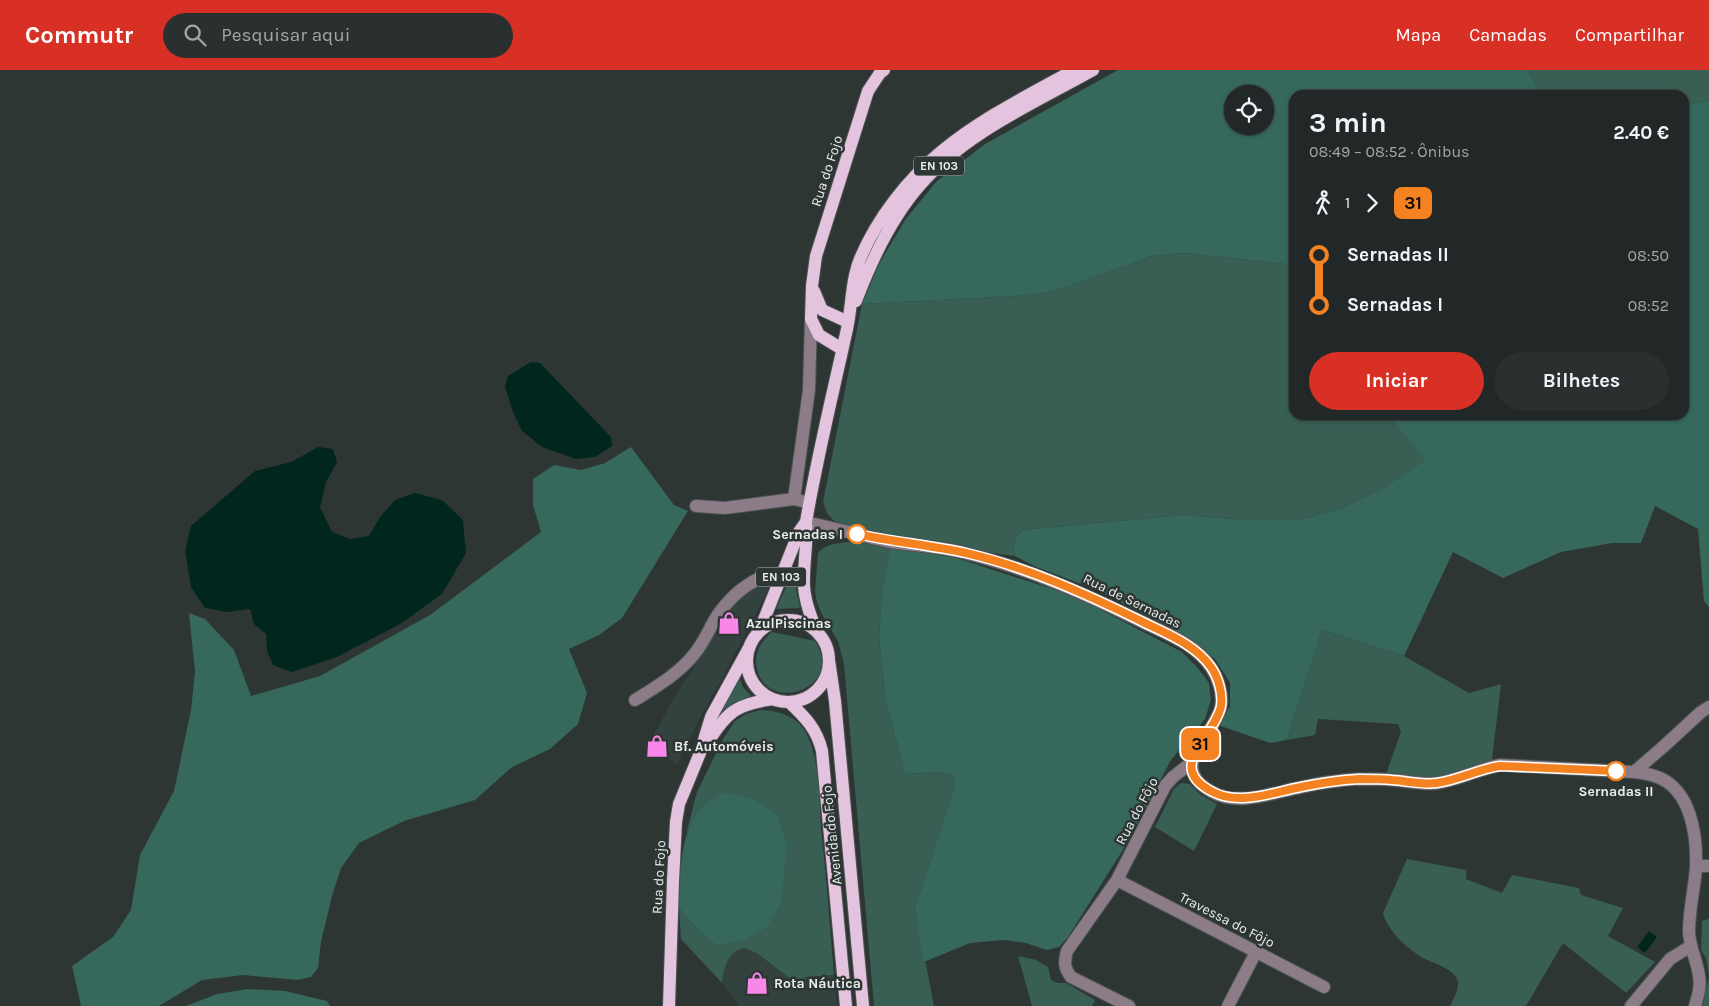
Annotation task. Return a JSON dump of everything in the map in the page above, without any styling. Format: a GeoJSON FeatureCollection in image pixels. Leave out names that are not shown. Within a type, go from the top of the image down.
{"type":"FeatureCollection","features":[{"type":"Feature","properties":{"kind":"main road","name":"Rua do Fojo"},"geometry":{"type":"LineString","coordinates":[[811,319],[812,286],[816,256],[868,91],[884,70]]}},
{"type":"Feature","properties":{"kind":"main road","name":"EN 103"},"geometry":{"type":"LineString","coordinates":[[817,632],[808,607],[805,590],[806,522],[848,322],[854,275],[866,244],[905,188],[940,152],[962,135],[1002,110],[1074,70]]}},
{"type":"Feature","properties":{"kind":"main road","name":"EN 103"},"geometry":{"type":"LineString","coordinates":[[848,322],[865,278],[880,247],[909,197],[926,178],[950,156],[1000,122],[1093,70]]}},
{"type":"Feature","properties":{"kind":"main road"},"geometry":{"type":"LineString","coordinates":[[812,286],[822,310],[848,322]]}},
{"type":"Feature","properties":{"kind":"main road"},"geometry":{"type":"LineString","coordinates":[[811,319],[819,335],[842,349]]}},
{"type":"Feature","properties":{"kind":"main road","name":"EN 103"},"geometry":{"type":"LineString","coordinates":[[789,702],[773,699],[762,692],[754,683],[748,671],[747,658],[750,646],[759,633],[799,532],[806,522]]}},
{"type":"Feature","properties":{"kind":"main road","name":"EN 103"},"geometry":{"type":"LineString","coordinates":[[759,633],[769,625],[781,621],[794,621],[806,624],[817,632]]}},
{"type":"Feature","properties":{"kind":"main road","name":"Avenida do Fojo"},"geometry":{"type":"LineString","coordinates":[[817,632],[823,640],[829,660],[863,1006]]}},
{"type":"Feature","properties":{"kind":"main road","name":"Rua do Fojo"},"geometry":{"type":"LineString","coordinates":[[669,1006],[676,822],[680,804],[700,753],[711,717],[750,646]]}},
{"type":"Feature","properties":{"kind":"main road"},"geometry":{"type":"LineString","coordinates":[[789,702],[801,700],[812,694],[822,684],[827,673],[829,660]]}},
{"type":"Feature","properties":{"kind":"main road","name":"Rua do Fojo"},"geometry":{"type":"LineString","coordinates":[[700,753],[722,722],[734,710],[751,702],[773,699]]}},
{"type":"Feature","properties":{"kind":"main road","name":"Avenida do Fojo"},"geometry":{"type":"LineString","coordinates":[[789,702],[812,725],[820,740],[846,1006]]}},
{"type":"Feature","properties":{"kind":"street"},"geometry":{"type":"LineString","coordinates":[[794,499],[809,390],[811,319]]}},
{"type":"Feature","properties":{"kind":"street"},"geometry":{"type":"LineString","coordinates":[[696,506],[724,508],[794,499],[809,504]]}},
{"type":"Feature","properties":{"kind":"street","name":"Rua de Sernadas"},"geometry":{"type":"LineString","coordinates":[[806,522],[891,542],[968,554],[1000,563],[1086,594],[1174,637],[1203,658],[1212,668],[1219,683],[1221,695],[1221,706],[1215,720],[1198,745],[1191,763]]}},
{"type":"Feature","properties":{"kind":"street"},"geometry":{"type":"LineString","coordinates":[[635,700],[673,674],[694,654],[720,612],[738,593],[762,577],[774,574],[782,575]]}},
{"type":"Feature","properties":{"kind":"street"},"geometry":{"type":"LineString","coordinates":[[1634,772],[1709,707]]}},
{"type":"Feature","properties":{"kind":"street"},"geometry":{"type":"LineString","coordinates":[[1191,763],[1194,775],[1201,784],[1221,796],[1234,798],[1246,798],[1331,782],[1358,779],[1436,783],[1451,780],[1488,767],[1500,766],[1634,772],[1650,774],[1662,779],[1672,786],[1689,810],[1696,846],[1696,866],[1689,932],[1700,983],[1695,1006]]}},
{"type":"Feature","properties":{"kind":"street","name":"Rua do Fôjo"},"geometry":{"type":"LineString","coordinates":[[1129,1006],[1067,972],[1064,965],[1067,951],[1116,880],[1166,786],[1173,777],[1191,763]]}},
{"type":"Feature","properties":{"kind":"street"},"geometry":{"type":"LineString","coordinates":[[1696,866],[1709,866]]}},
{"type":"Feature","properties":{"kind":"street","name":"Travessa do Fôjo"},"geometry":{"type":"LineString","coordinates":[[1116,880],[1324,987]]}},
{"type":"Feature","properties":{"kind":"street"},"geometry":{"type":"LineString","coordinates":[[1631,1006],[1670,959],[1691,946]]}},
{"type":"Feature","properties":{"kind":"street"},"geometry":{"type":"LineString","coordinates":[[1228,1006],[1256,952]]}},
{"type":"Feature","properties":{"kind":"shaded area"},"geometry":{"type":"Polygon","coordinates":[[[1118,70],[1527,70],[1538,90],[1289,90],[1289,264],[1185,253],[1152,256],[1067,287],[1043,293],[862,304],[879,264],[905,220],[936,182],[985,144],[1118,70]]]}},
{"type":"Feature","properties":{"kind":"shaded area"},"geometry":{"type":"Polygon","coordinates":[[[1527,70],[1709,70],[1709,101],[1689,104],[1689,90],[1538,90],[1527,70]]]}},
{"type":"Feature","properties":{"kind":"shaded area"},"geometry":{"type":"Polygon","coordinates":[[[1709,101],[1709,607],[1704,601],[1698,529],[1655,506],[1641,543],[1612,543],[1561,552],[1503,578],[1453,552],[1404,656],[1322,630],[1287,740],[1270,743],[1218,725],[1230,707],[1230,683],[1215,659],[1181,634],[1097,590],[1034,566],[1015,556],[1014,542],[1022,530],[1183,515],[1245,520],[1301,520],[1342,508],[1380,490],[1426,460],[1392,420],[1689,420],[1689,104],[1709,101]]]}},
{"type":"Feature","properties":{"kind":"shaded area"},"geometry":{"type":"Polygon","coordinates":[[[1185,253],[1289,264],[1289,420],[1392,420],[1427,460],[1380,490],[1342,508],[1301,520],[1245,520],[1183,515],[1022,530],[1014,542],[1015,556],[978,551],[848,526],[834,521],[827,513],[823,502],[862,304],[1043,293],[1067,287],[1152,256],[1185,253]]]}},
{"type":"Feature","properties":{"kind":"shaded area"},"geometry":{"type":"Polygon","coordinates":[[[531,362],[540,363],[611,437],[612,446],[595,457],[576,459],[542,447],[522,431],[513,412],[505,387],[508,376],[531,362]]]}},
{"type":"Feature","properties":{"kind":"shaded area"},"geometry":{"type":"Polygon","coordinates":[[[318,447],[333,449],[337,462],[326,482],[320,507],[332,532],[350,539],[369,536],[380,517],[395,500],[415,493],[442,500],[463,520],[466,553],[442,594],[400,624],[337,657],[292,672],[273,665],[267,651],[266,634],[254,624],[250,609],[227,612],[205,608],[191,587],[185,551],[191,526],[255,471],[291,462],[318,447]]]}},
{"type":"Feature","properties":{"kind":"shaded area"},"geometry":{"type":"Polygon","coordinates":[[[631,447],[674,505],[688,511],[622,618],[599,635],[569,649],[587,693],[578,724],[550,749],[512,767],[475,800],[404,821],[359,843],[341,868],[321,942],[318,968],[311,977],[297,980],[243,975],[202,980],[159,1006],[81,1006],[72,966],[113,937],[131,910],[140,855],[174,791],[191,710],[195,671],[189,613],[205,619],[234,650],[251,696],[320,676],[430,615],[541,532],[533,505],[533,479],[554,465],[581,470],[605,463],[631,447]]]}},
{"type":"Feature","properties":{"kind":"shaded area"},"geometry":{"type":"Polygon","coordinates":[[[849,542],[890,547],[882,591],[879,638],[885,698],[905,774],[942,772],[952,775],[955,786],[915,907],[934,1006],[874,1006],[844,664],[838,641],[817,603],[815,591],[818,553],[828,546],[849,542]]]}},
{"type":"Feature","properties":{"kind":"shaded area"},"geometry":{"type":"Polygon","coordinates":[[[890,547],[953,557],[1074,596],[1182,652],[1209,683],[1211,700],[1205,719],[1171,760],[1126,845],[1068,937],[1059,947],[1047,950],[1026,943],[1003,940],[970,943],[924,962],[915,907],[955,786],[952,775],[942,772],[905,774],[885,698],[879,638],[882,591],[890,547]]]}},
{"type":"Feature","properties":{"kind":"shaded area"},"geometry":{"type":"Polygon","coordinates":[[[796,566],[796,590],[800,608],[776,609],[796,566]]]}},
{"type":"Feature","properties":{"kind":"shaded area"},"geometry":{"type":"Polygon","coordinates":[[[772,582],[677,765],[647,746],[676,695],[733,605],[748,591],[761,584],[772,582]]]}},
{"type":"Feature","properties":{"kind":"shaded area"},"geometry":{"type":"Polygon","coordinates":[[[1322,630],[1404,656],[1469,693],[1501,684],[1492,760],[1440,778],[1386,774],[1401,732],[1398,724],[1318,719],[1315,735],[1287,740],[1322,630]]]}},
{"type":"Feature","properties":{"kind":"shaded area"},"geometry":{"type":"Polygon","coordinates":[[[772,632],[815,641],[822,659],[820,673],[811,684],[799,691],[785,693],[771,689],[761,679],[756,662],[757,653],[765,638],[772,632]]]}},
{"type":"Feature","properties":{"kind":"shaded area"},"geometry":{"type":"Polygon","coordinates":[[[739,677],[743,687],[751,696],[733,703],[718,717],[739,677]]]}},
{"type":"Feature","properties":{"kind":"shaded area"},"geometry":{"type":"Polygon","coordinates":[[[761,710],[787,715],[798,722],[811,743],[818,779],[834,975],[805,977],[797,984],[757,953],[744,948],[733,953],[727,961],[722,983],[681,939],[679,908],[698,930],[787,843],[778,815],[754,798],[701,807],[686,834],[697,792],[723,739],[735,721],[746,714],[761,710]]]}},
{"type":"Feature","properties":{"kind":"shaded area"},"geometry":{"type":"Polygon","coordinates":[[[1181,783],[1190,784],[1201,795],[1217,804],[1194,851],[1155,827],[1174,789],[1181,783]]]}},
{"type":"Feature","properties":{"kind":"shaded area"},"geometry":{"type":"Polygon","coordinates":[[[723,793],[754,798],[778,815],[787,843],[781,903],[767,927],[744,940],[717,945],[698,930],[679,908],[680,882],[684,843],[693,820],[702,807],[723,793]]]}},
{"type":"Feature","properties":{"kind":"shaded area"},"geometry":{"type":"Polygon","coordinates":[[[1407,859],[1466,870],[1466,879],[1502,893],[1512,875],[1579,888],[1581,895],[1623,908],[1608,936],[1655,962],[1626,993],[1563,943],[1526,1006],[1450,1006],[1458,987],[1454,974],[1444,967],[1421,957],[1404,944],[1393,933],[1383,913],[1407,859]]]}},
{"type":"Feature","properties":{"kind":"shaded area"},"geometry":{"type":"Polygon","coordinates":[[[1709,919],[1709,977],[1706,958],[1701,950],[1702,921],[1709,919]]]}},
{"type":"Feature","properties":{"kind":"shaded area"},"geometry":{"type":"Polygon","coordinates":[[[1649,931],[1657,937],[1645,953],[1637,947],[1649,931]]]}},
{"type":"Feature","properties":{"kind":"shaded area"},"geometry":{"type":"Polygon","coordinates":[[[744,948],[751,949],[805,977],[834,975],[837,1006],[739,1006],[722,983],[728,958],[735,951],[744,948]]]}},
{"type":"Feature","properties":{"kind":"shaded area"},"geometry":{"type":"Polygon","coordinates":[[[1018,956],[1036,960],[1048,967],[1051,980],[1058,983],[1066,983],[1095,1000],[1092,1006],[1032,1006],[1018,956]]]}},
{"type":"Feature","properties":{"kind":"shaded area"},"geometry":{"type":"Polygon","coordinates":[[[1709,977],[1709,1006],[1702,1006],[1709,977]]]}},
{"type":"Feature","properties":{"kind":"shaded area"},"geometry":{"type":"Polygon","coordinates":[[[248,989],[285,991],[327,1001],[330,1006],[186,1006],[217,994],[248,989]]]}},
{"type":"Feature","properties":{"kind":"bus line","name":"31"},"geometry":{"type":"LineString","coordinates":[[857,534],[891,542],[968,554],[1015,568],[1086,594],[1174,637],[1190,648],[1212,668],[1219,683],[1221,695],[1221,706],[1215,720],[1198,745],[1191,763],[1194,775],[1201,784],[1221,796],[1246,798],[1303,786],[1358,779],[1436,783],[1451,780],[1488,767],[1500,766],[1616,771]]}},
{"type":"Feature","properties":{"kind":"place","name":"Sernadas I"},"geometry":{"type":"Point","coordinates":[857,534]}},
{"type":"Feature","properties":{"kind":"place","name":"AzulPiscinas"},"geometry":{"type":"Point","coordinates":[729,623]}},
{"type":"Feature","properties":{"kind":"place","name":"Bf. Automóveis"},"geometry":{"type":"Point","coordinates":[657,746]}},
{"type":"Feature","properties":{"kind":"place","name":"Sernadas II"},"geometry":{"type":"Point","coordinates":[1616,771]}},
{"type":"Feature","properties":{"kind":"place","name":"Rota Náutica"},"geometry":{"type":"Point","coordinates":[757,983]}}]}
